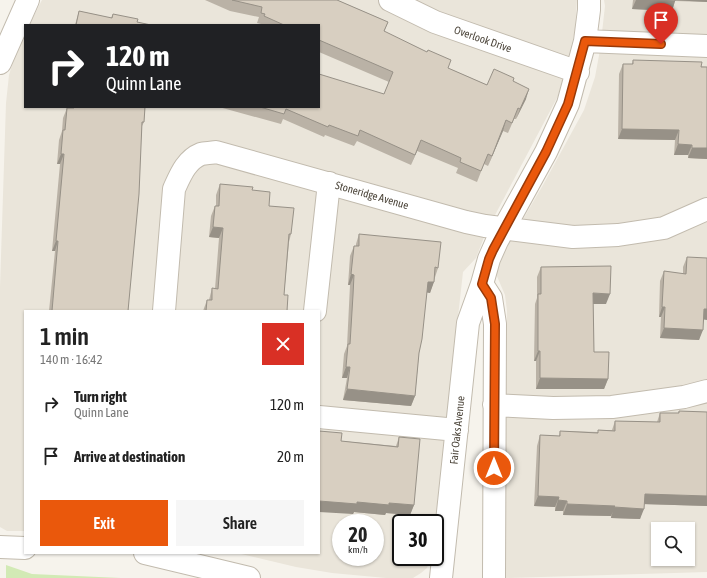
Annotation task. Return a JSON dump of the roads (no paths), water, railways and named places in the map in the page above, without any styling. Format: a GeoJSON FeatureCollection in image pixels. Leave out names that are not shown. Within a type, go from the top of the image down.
{"type":"FeatureCollection","features":[{"type":"Feature","properties":{"kind":"street"},"geometry":{"type":"LineString","coordinates":[[0,62],[28,0]]}},
{"type":"Feature","properties":{"kind":"street","name":"Overlook Drive"},"geometry":{"type":"LineString","coordinates":[[390,0],[434,22],[578,72]]}},
{"type":"Feature","properties":{"kind":"street","name":"Fair Oaks Avenue"},"geometry":{"type":"LineString","coordinates":[[441,578],[468,323],[489,259],[546,152],[568,104],[578,72],[585,41],[589,0]]}},
{"type":"Feature","properties":{"kind":"street"},"geometry":{"type":"LineString","coordinates":[[585,41],[707,46]]}},
{"type":"Feature","properties":{"kind":"street","name":"Stoneridge Avenue"},"geometry":{"type":"LineString","coordinates":[[164,310],[174,189],[188,162],[201,154],[216,152],[466,222],[504,229],[574,237],[618,235],[664,228],[707,209]]}},
{"type":"Feature","properties":{"kind":"street"},"geometry":{"type":"LineString","coordinates":[[315,310],[329,183]]}},
{"type":"Feature","properties":{"kind":"street"},"geometry":{"type":"LineString","coordinates":[[482,284],[491,298],[495,324],[494,578]]}},
{"type":"Feature","properties":{"kind":"street"},"geometry":{"type":"LineString","coordinates":[[494,405],[553,408],[612,407],[684,397],[707,391]]}},
{"type":"Feature","properties":{"kind":"street"},"geometry":{"type":"LineString","coordinates":[[320,417],[457,430]]}},
{"type":"Feature","properties":{"kind":"street"},"geometry":{"type":"LineString","coordinates":[[0,548],[24,548]]}},
{"type":"Feature","properties":{"kind":"street"},"geometry":{"type":"LineString","coordinates":[[149,554],[249,578]]}}]}
